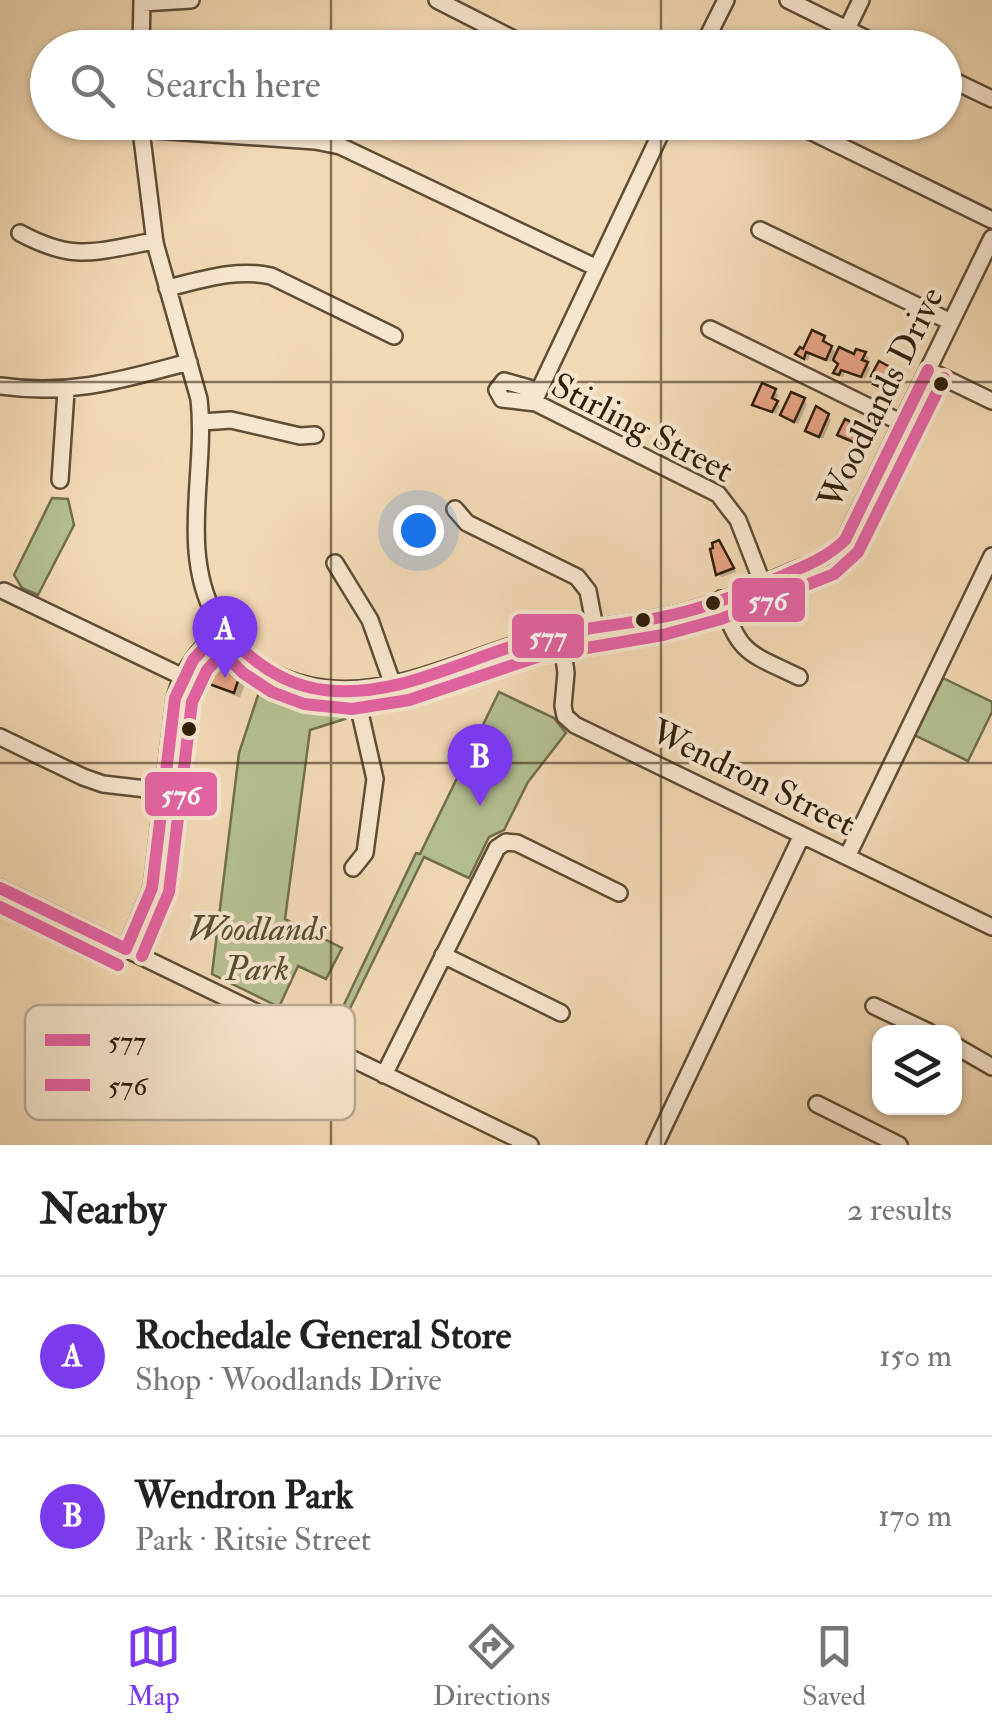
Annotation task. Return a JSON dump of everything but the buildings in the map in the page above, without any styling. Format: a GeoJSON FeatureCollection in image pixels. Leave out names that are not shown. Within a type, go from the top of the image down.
{"type":"FeatureCollection","features":[{"type":"Feature","properties":{"kind":"street"},"geometry":{"type":"LineString","coordinates":[[141,30],[142,2],[191,0]]}},
{"type":"Feature","properties":{"kind":"street"},"geometry":{"type":"LineString","coordinates":[[438,0],[496,30]]}},
{"type":"Feature","properties":{"kind":"street"},"geometry":{"type":"LineString","coordinates":[[711,30],[726,0]]}},
{"type":"Feature","properties":{"kind":"street"},"geometry":{"type":"LineString","coordinates":[[788,0],[847,29],[861,0]]}},
{"type":"Feature","properties":{"kind":"street"},"geometry":{"type":"LineString","coordinates":[[962,85],[992,99]]}},
{"type":"Feature","properties":{"kind":"street","name":"Woodlands Drive"},"geometry":{"type":"LineString","coordinates":[[142,140],[155,241],[199,399],[202,422],[197,558],[209,604],[242,652],[261,667],[306,687],[354,692],[560,634],[676,614],[826,558],[845,540],[992,238]]}},
{"type":"Feature","properties":{"kind":"street"},"geometry":{"type":"LineString","coordinates":[[315,140],[340,146],[594,266],[657,140]]}},
{"type":"Feature","properties":{"kind":"street"},"geometry":{"type":"LineString","coordinates":[[828,140],[992,220]]}},
{"type":"Feature","properties":{"kind":"street"},"geometry":{"type":"LineString","coordinates":[[760,230],[952,322]]}},
{"type":"Feature","properties":{"kind":"street"},"geometry":{"type":"LineString","coordinates":[[20,233],[49,249],[66,253],[155,241]]}},
{"type":"Feature","properties":{"kind":"street","name":"Stirling Street"},"geometry":{"type":"LineString","coordinates":[[594,266],[536,397],[718,494],[738,520],[762,582]]}},
{"type":"Feature","properties":{"kind":"street"},"geometry":{"type":"LineString","coordinates":[[166,288],[236,272],[271,276],[394,336]]}},
{"type":"Feature","properties":{"kind":"street"},"geometry":{"type":"LineString","coordinates":[[710,330],[902,423]]}},
{"type":"Feature","properties":{"kind":"street"},"geometry":{"type":"LineString","coordinates":[[0,386],[66,390],[98,387],[188,362]]}},
{"type":"Feature","properties":{"kind":"street"},"geometry":{"type":"LineString","coordinates":[[928,370],[992,401]]}},
{"type":"Feature","properties":{"kind":"street"},"geometry":{"type":"LineString","coordinates":[[60,480],[66,390]]}},
{"type":"Feature","properties":{"kind":"street"},"geometry":{"type":"LineString","coordinates":[[202,422],[251,422],[300,436],[314,435]]}},
{"type":"Feature","properties":{"kind":"street"},"geometry":{"type":"LineString","coordinates":[[454,509],[467,523],[577,577],[588,590],[595,628]]}},
{"type":"Feature","properties":{"kind":"street"},"geometry":{"type":"LineString","coordinates":[[847,857],[992,556]]}},
{"type":"Feature","properties":{"kind":"street"},"geometry":{"type":"LineString","coordinates":[[335,563],[370,620],[393,684]]}},
{"type":"Feature","properties":{"kind":"street"},"geometry":{"type":"LineString","coordinates":[[4,590],[181,676]]}},
{"type":"Feature","properties":{"kind":"street"},"geometry":{"type":"LineString","coordinates":[[721,599],[734,637],[744,648],[799,677]]}},
{"type":"Feature","properties":{"kind":"street"},"geometry":{"type":"LineString","coordinates":[[126,949],[152,888],[181,676],[222,628]]}},
{"type":"Feature","properties":{"kind":"street","name":"Wendron Street"},"geometry":{"type":"LineString","coordinates":[[560,634],[566,673],[563,706],[569,720],[992,927]]}},
{"type":"Feature","properties":{"kind":"street"},"geometry":{"type":"LineString","coordinates":[[353,868],[365,853],[375,779],[354,692]]}},
{"type":"Feature","properties":{"kind":"street"},"geometry":{"type":"LineString","coordinates":[[0,737],[102,784],[164,792]]}},
{"type":"Feature","properties":{"kind":"street"},"geometry":{"type":"LineString","coordinates":[[655,1145],[802,835]]}},
{"type":"Feature","properties":{"kind":"street"},"geometry":{"type":"LineString","coordinates":[[384,1074],[497,848],[506,842],[517,842],[619,893]]}},
{"type":"Feature","properties":{"kind":"street"},"geometry":{"type":"LineString","coordinates":[[0,888],[242,1005]]}},
{"type":"Feature","properties":{"kind":"street"},"geometry":{"type":"LineString","coordinates":[[443,955],[562,1014]]}},
{"type":"Feature","properties":{"kind":"street"},"geometry":{"type":"LineString","coordinates":[[874,1006],[914,1025]]}},
{"type":"Feature","properties":{"kind":"street"},"geometry":{"type":"LineString","coordinates":[[962,1050],[992,1067]]}},
{"type":"Feature","properties":{"kind":"street"},"geometry":{"type":"LineString","coordinates":[[355,1060],[530,1145]]}},
{"type":"Feature","properties":{"kind":"street"},"geometry":{"type":"LineString","coordinates":[[817,1104],[899,1145]]}},
{"type":"Feature","properties":{"kind":"green space"},"geometry":{"type":"Polygon","coordinates":[[[52,498],[68,499],[74,525],[38,595],[22,588],[14,575],[52,498]]]}},
{"type":"Feature","properties":{"kind":"green space"},"geometry":{"type":"Polygon","coordinates":[[[943,678],[992,702],[992,712],[968,761],[914,735],[943,678]]]}},
{"type":"Feature","properties":{"kind":"green space","name":"Woodlands Park"},"geometry":{"type":"Polygon","coordinates":[[[263,680],[340,707],[345,719],[310,730],[285,919],[342,948],[326,979],[298,966],[280,1005],[212,974],[239,753],[263,680]]]}},
{"type":"Feature","properties":{"kind":"green space"},"geometry":{"type":"Polygon","coordinates":[[[499,692],[554,718],[566,733],[528,782],[504,830],[489,837],[469,878],[424,857],[352,1005],[344,1005],[416,853],[420,854],[499,692]]]}},
{"type":"Feature","properties":{"kind":"transit line","name":"577"},"geometry":{"type":"LineString","coordinates":[[222,628],[255,660],[294,683],[352,691],[406,683],[537,639],[672,615],[726,599],[814,562],[845,540],[928,370]]}},
{"type":"Feature","properties":{"kind":"transit line","name":"576"},"geometry":{"type":"LineString","coordinates":[[209,639],[243,673],[272,692],[304,704],[352,709],[409,700],[540,656],[663,635],[721,619],[834,574],[858,552],[944,378]]}},
{"type":"Feature","properties":{"kind":"transit line","name":"577"},"geometry":{"type":"LineString","coordinates":[[126,949],[152,888],[175,698],[193,660],[222,628]]}},
{"type":"Feature","properties":{"kind":"transit line","name":"576"},"geometry":{"type":"LineString","coordinates":[[142,956],[169,892],[192,702],[207,670],[234,641]]}},
{"type":"Feature","properties":{"kind":"transit line","name":"577"},"geometry":{"type":"LineString","coordinates":[[0,888],[126,949]]}},
{"type":"Feature","properties":{"kind":"transit line","name":"576"},"geometry":{"type":"LineString","coordinates":[[0,907],[118,965]]}},
{"type":"Feature","properties":{"kind":"place","name":"Rochedale General Store"},"geometry":{"type":"Point","coordinates":[225,678]}},
{"type":"Feature","properties":{"kind":"place","name":"Wendron Park"},"geometry":{"type":"Point","coordinates":[480,806]}}]}
